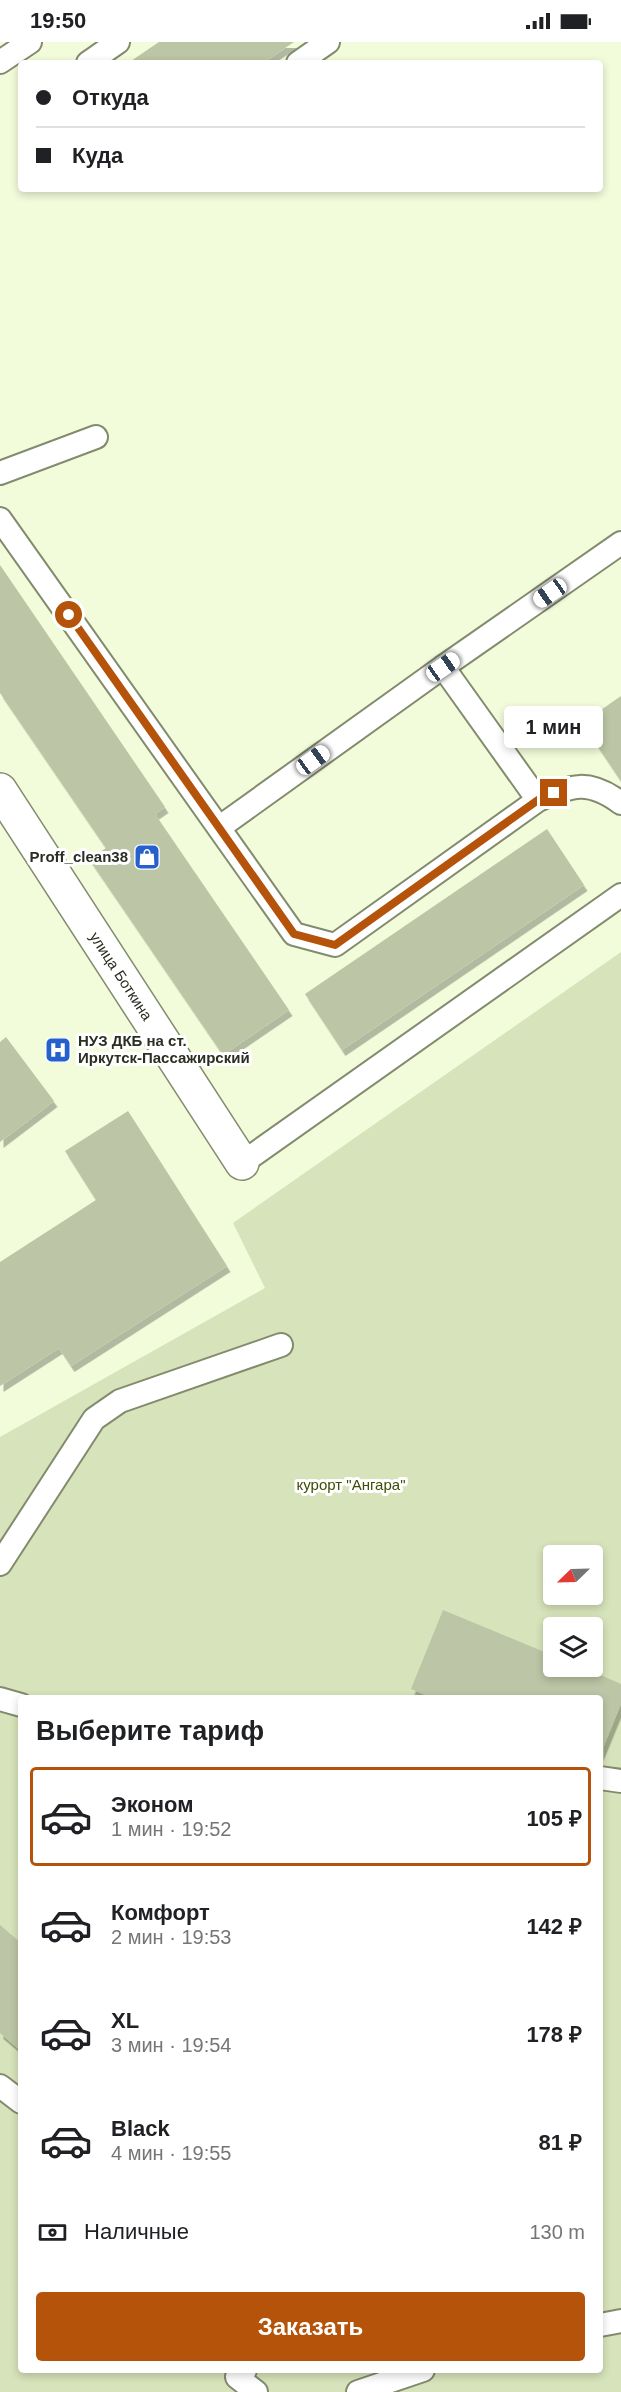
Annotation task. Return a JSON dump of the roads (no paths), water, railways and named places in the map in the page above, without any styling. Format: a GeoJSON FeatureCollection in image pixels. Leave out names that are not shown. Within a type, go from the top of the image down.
{"type":"FeatureCollection","features":[{"type":"Feature","properties":{"kind":"street","name":"улица Боткина"},"geometry":{"type":"LineString","coordinates":[[0,790],[242,1163]]}},
{"type":"Feature","properties":{"kind":"lane"},"geometry":{"type":"LineString","coordinates":[[0,62],[30,42]]}},
{"type":"Feature","properties":{"kind":"lane"},"geometry":{"type":"LineString","coordinates":[[92,60],[118,42]]}},
{"type":"Feature","properties":{"kind":"lane"},"geometry":{"type":"LineString","coordinates":[[301,60],[328,42]]}},
{"type":"Feature","properties":{"kind":"lane"},"geometry":{"type":"LineString","coordinates":[[0,473],[96,437]]}},
{"type":"Feature","properties":{"kind":"lane"},"geometry":{"type":"LineString","coordinates":[[0,519],[294,934],[335,945],[538,800],[569,786],[603,790],[621,803]]}},
{"type":"Feature","properties":{"kind":"lane"},"geometry":{"type":"LineString","coordinates":[[220,827],[621,543]]}},
{"type":"Feature","properties":{"kind":"lane"},"geometry":{"type":"LineString","coordinates":[[443,667],[538,800]]}},
{"type":"Feature","properties":{"kind":"lane"},"geometry":{"type":"LineString","coordinates":[[242,1163],[621,895]]}},
{"type":"Feature","properties":{"kind":"lane"},"geometry":{"type":"LineString","coordinates":[[0,1564],[94,1419],[120,1401],[281,1345]]}},
{"type":"Feature","properties":{"kind":"lane"},"geometry":{"type":"LineString","coordinates":[[0,1699],[18,1704]]}},
{"type":"Feature","properties":{"kind":"lane"},"geometry":{"type":"LineString","coordinates":[[603,1778],[621,1781]]}},
{"type":"Feature","properties":{"kind":"lane"},"geometry":{"type":"LineString","coordinates":[[0,2086],[18,2100]]}},
{"type":"Feature","properties":{"kind":"lane"},"geometry":{"type":"LineString","coordinates":[[603,2324],[621,2321]]}},
{"type":"Feature","properties":{"kind":"lane"},"geometry":{"type":"LineString","coordinates":[[239,2373],[256,2392]]}},
{"type":"Feature","properties":{"kind":"lane"},"geometry":{"type":"LineString","coordinates":[[358,2392],[414,2373]]}},
{"type":"Feature","properties":{"kind":"place","name":"Proff_clean38"},"geometry":{"type":"Point","coordinates":[147,857]}},
{"type":"Feature","properties":{"kind":"place","name":"НУЗ ДКБ на ст. Иркутск-Пассажирский"},"geometry":{"type":"Point","coordinates":[58,1050]}},
{"type":"Feature","properties":{"kind":"park label","name":"курорт \"Ангара\""},"geometry":{"type":"Point","coordinates":[351,1485]}}]}
